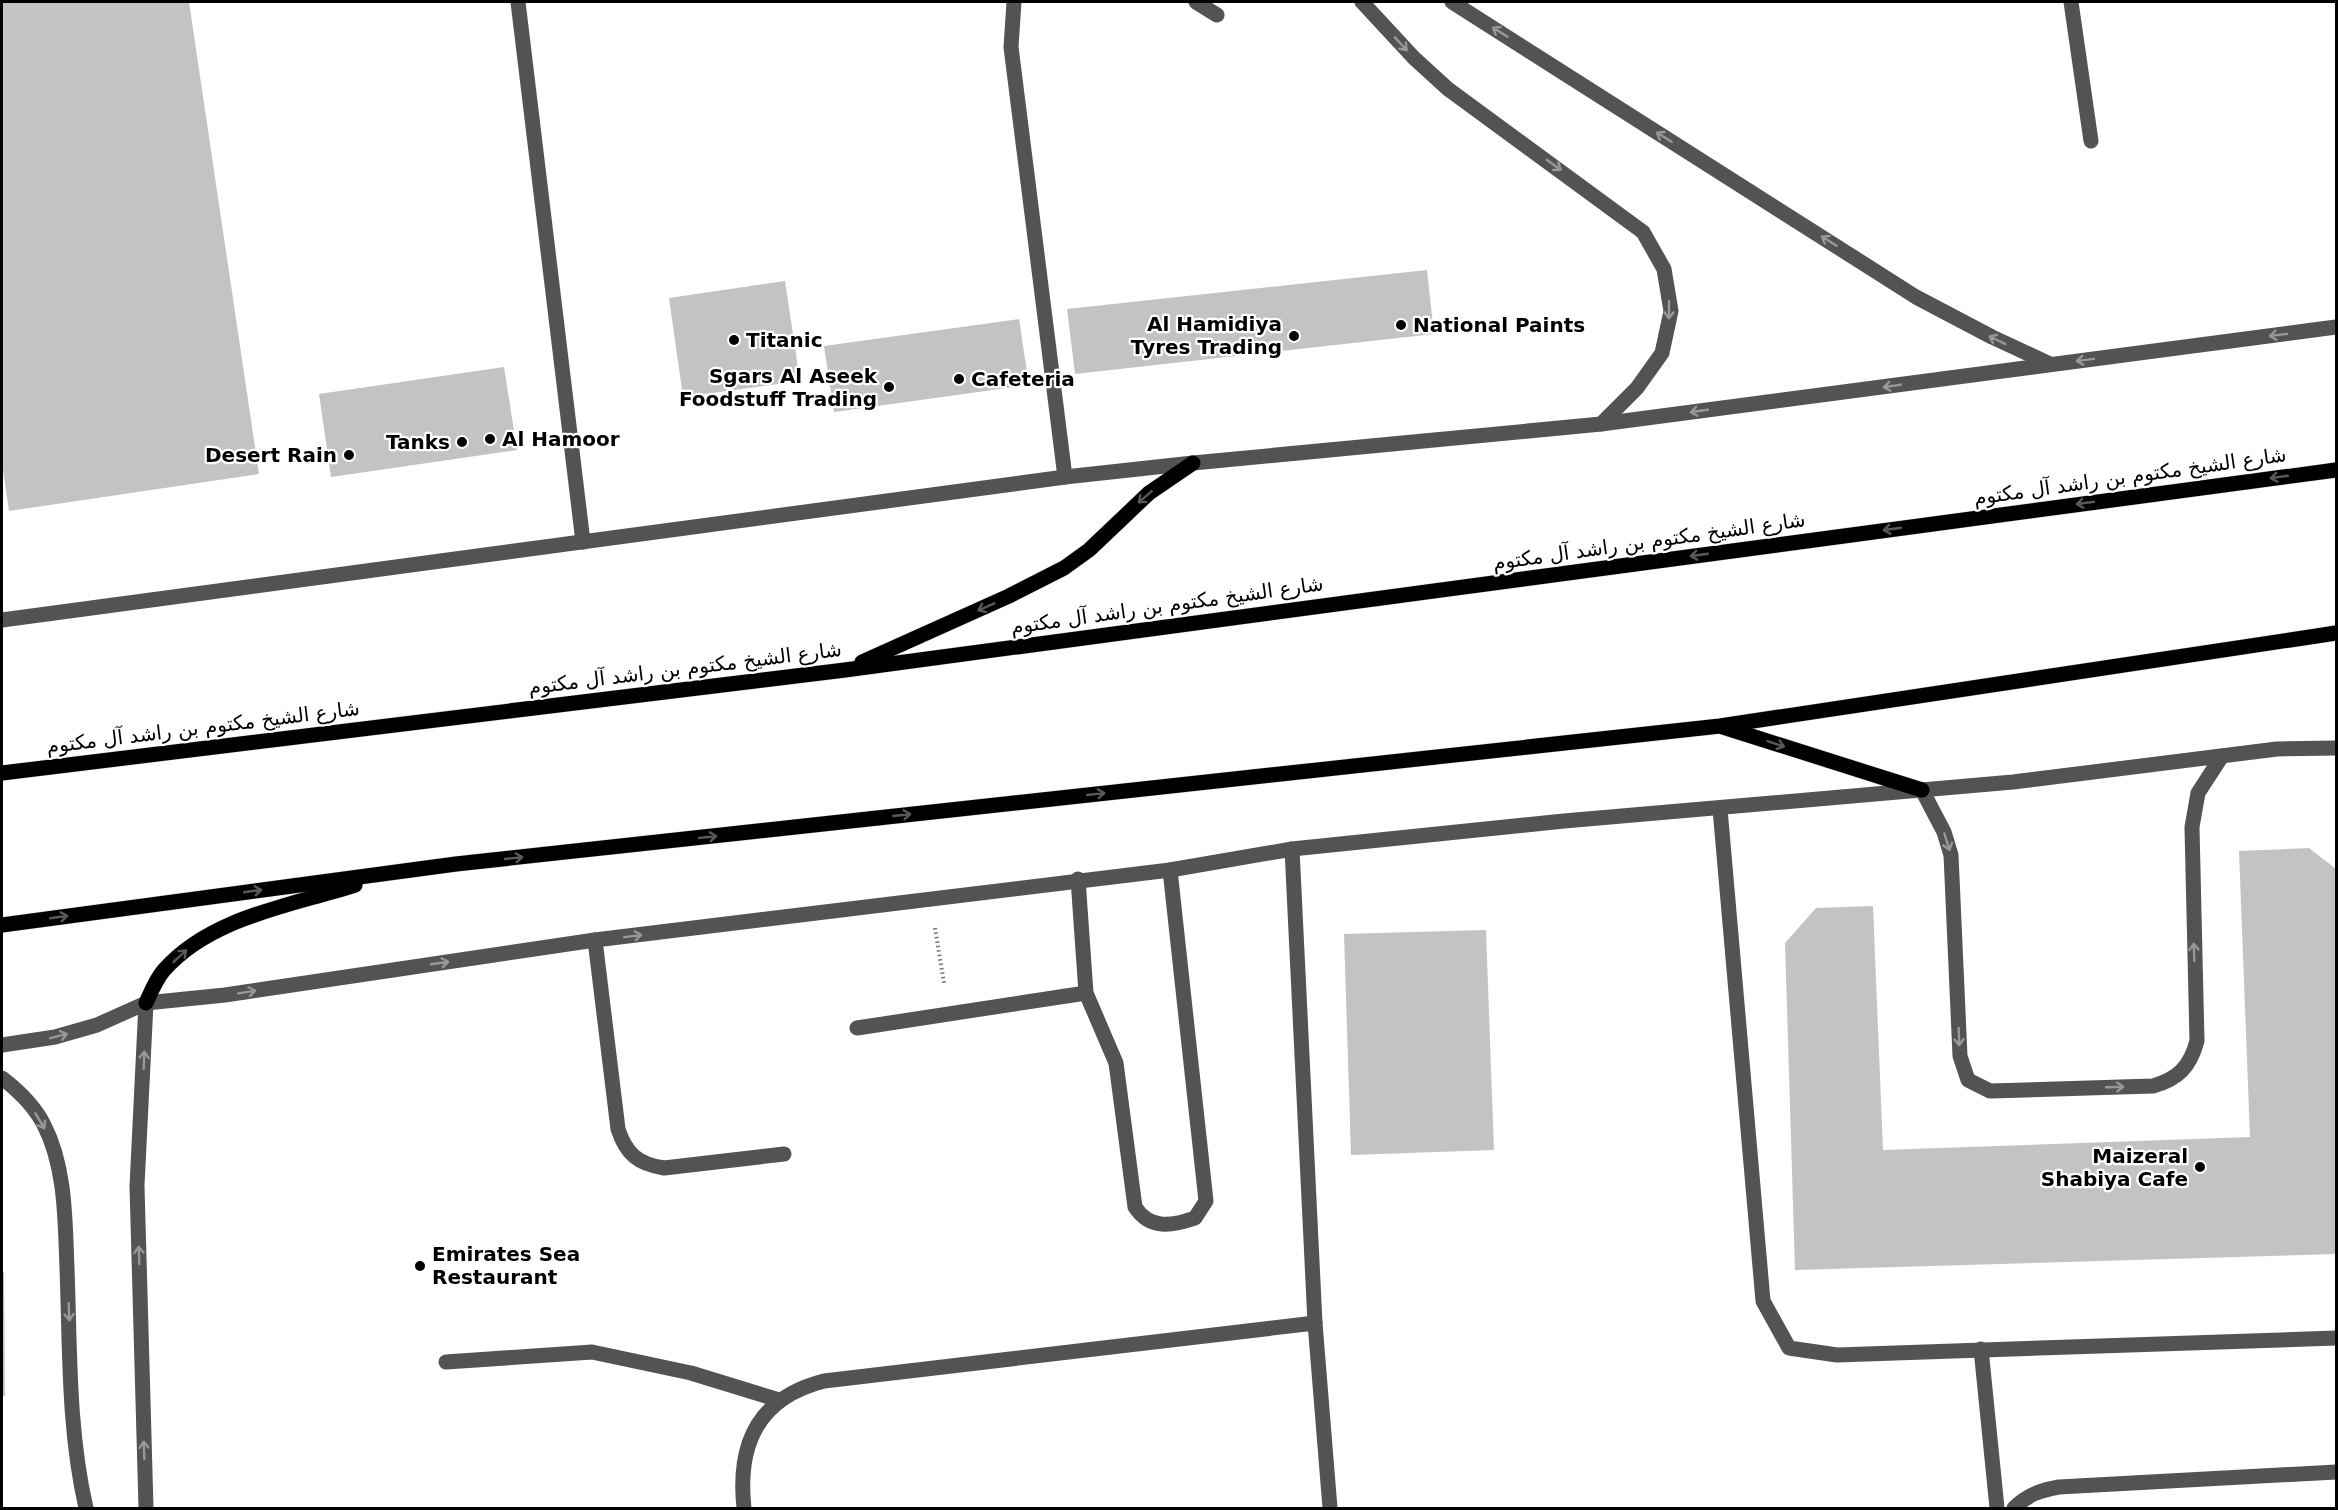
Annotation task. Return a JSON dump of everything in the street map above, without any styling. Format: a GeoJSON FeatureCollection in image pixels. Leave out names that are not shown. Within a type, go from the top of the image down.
{"type":"FeatureCollection","features":[{"type":"Feature","properties":{"kind":"main road"},"geometry":{"type":"LineString","coordinates":[[845,670],[1009,596],[1064,568],[1089,549],[1149,493],[1193,463]]}},
{"type":"Feature","properties":{"kind":"main road","name":"شارع الشيخ مكتوم بن راشد آل مكتوم"},"geometry":{"type":"LineString","coordinates":[[2,773],[845,670],[2337,470]]}},
{"type":"Feature","properties":{"kind":"main road"},"geometry":{"type":"LineString","coordinates":[[2,925],[389,873],[1720,726],[2337,633]]}},
{"type":"Feature","properties":{"kind":"main road"},"geometry":{"type":"LineString","coordinates":[[1720,726],[1922,790]]}},
{"type":"Feature","properties":{"kind":"main road"},"geometry":{"type":"LineString","coordinates":[[146,1003],[162,972],[194,942],[255,916],[389,873]]}},
{"type":"Feature","properties":{"kind":"street"},"geometry":{"type":"LineString","coordinates":[[518,2],[583,542]]}},
{"type":"Feature","properties":{"kind":"street"},"geometry":{"type":"LineString","coordinates":[[1014,2],[1011,47],[1065,477]]}},
{"type":"Feature","properties":{"kind":"street"},"geometry":{"type":"LineString","coordinates":[[1196,2],[1217,15]]}},
{"type":"Feature","properties":{"kind":"street"},"geometry":{"type":"LineString","coordinates":[[1362,2],[1414,58],[1448,89],[1643,232],[1659,259],[1664,269],[1671,311],[1662,353],[1637,388],[1601,424]]}},
{"type":"Feature","properties":{"kind":"street"},"geometry":{"type":"LineString","coordinates":[[1452,2],[1916,297],[2050,364]]}},
{"type":"Feature","properties":{"kind":"street"},"geometry":{"type":"LineString","coordinates":[[2072,2],[2091,141]]}},
{"type":"Feature","properties":{"kind":"street"},"geometry":{"type":"LineString","coordinates":[[2,620],[1065,477],[1601,424],[2337,327]]}},
{"type":"Feature","properties":{"kind":"street"},"geometry":{"type":"LineString","coordinates":[[2,1045],[66,1034],[97,1025],[146,1003],[225,995],[596,940],[1078,879],[1170,870],[1292,849],[1564,821],[2013,782],[2277,749],[2335,750]]}},
{"type":"Feature","properties":{"kind":"street"},"geometry":{"type":"LineString","coordinates":[[1922,790],[1944,832],[1951,855],[1959,1056],[1968,1080],[1990,1091],[2152,1086],[2169,1082],[2183,1072],[2192,1058],[2197,1041],[2192,827],[2198,793],[2222,756]]}},
{"type":"Feature","properties":{"kind":"street"},"geometry":{"type":"LineString","coordinates":[[1720,809],[1763,1301],[1789,1348],[1837,1355],[2337,1338]]}},
{"type":"Feature","properties":{"kind":"street"},"geometry":{"type":"LineString","coordinates":[[1292,849],[1315,1323],[1330,1509]]}},
{"type":"Feature","properties":{"kind":"street"},"geometry":{"type":"LineString","coordinates":[[1078,879],[1086,993],[1116,1063],[1135,1207],[1142,1217],[1162,1225],[1196,1218],[1206,1201],[1170,870]]}},
{"type":"Feature","properties":{"kind":"street"},"geometry":{"type":"LineString","coordinates":[[596,940],[618,1129],[623,1145],[633,1157],[648,1165],[664,1168],[784,1154]]}},
{"type":"Feature","properties":{"kind":"street"},"geometry":{"type":"LineString","coordinates":[[857,1028],[1086,993]]}},
{"type":"Feature","properties":{"kind":"street"},"geometry":{"type":"LineString","coordinates":[[146,1003],[136,1186],[146,1509]]}},
{"type":"Feature","properties":{"kind":"street"},"geometry":{"type":"LineString","coordinates":[[2,1078],[22,1094],[44,1124],[57,1164],[65,1217],[74,1431],[78,1475],[86,1509]]}},
{"type":"Feature","properties":{"kind":"street"},"geometry":{"type":"LineString","coordinates":[[744,1509],[743,1465],[749,1441],[761,1419],[779,1400],[800,1387],[824,1381],[1315,1323]]}},
{"type":"Feature","properties":{"kind":"street"},"geometry":{"type":"LineString","coordinates":[[1981,1349],[1997,1509]]}},
{"type":"Feature","properties":{"kind":"street"},"geometry":{"type":"LineString","coordinates":[[446,1362],[592,1352],[692,1373],[779,1400]]}},
{"type":"Feature","properties":{"kind":"street"},"geometry":{"type":"LineString","coordinates":[[2014,1509],[2021,1500],[2039,1491],[2059,1487],[2337,1472]]}},
{"type":"Feature","properties":{"kind":"path"},"geometry":{"type":"LineString","coordinates":[[930,898],[949,1014]]}},
{"type":"Feature","properties":{"kind":"building"},"geometry":{"type":"Polygon","coordinates":[[[2,2],[189,2],[259,474],[9,511],[2,462],[2,2]]]}},
{"type":"Feature","properties":{"kind":"building"},"geometry":{"type":"Polygon","coordinates":[[[1427,270],[1434,334],[1075,374],[1067,309],[1427,270]]]}},
{"type":"Feature","properties":{"kind":"building","name":"Titanic"},"geometry":{"type":"Polygon","coordinates":[[[785,281],[800,381],[683,397],[669,298],[785,281]]]}},
{"type":"Feature","properties":{"kind":"building"},"geometry":{"type":"Polygon","coordinates":[[[1019,319],[1029,385],[834,412],[824,346],[1019,319]]]}},
{"type":"Feature","properties":{"kind":"building"},"geometry":{"type":"Polygon","coordinates":[[[504,367],[517,450],[331,477],[319,394],[504,367]]]}},
{"type":"Feature","properties":{"kind":"building"},"geometry":{"type":"Polygon","coordinates":[[[2309,848],[2336,869],[2336,1254],[1795,1270],[1785,943],[1816,908],[1873,906],[1883,1150],[2250,1137],[2239,851],[2309,848]]]}},
{"type":"Feature","properties":{"kind":"building"},"geometry":{"type":"Polygon","coordinates":[[[1486,930],[1494,1150],[1351,1155],[1344,934],[1486,930]]]}},
{"type":"Feature","properties":{"kind":"building"},"geometry":{"type":"Polygon","coordinates":[[[2,1272],[4,1272],[5,1396],[2,1396],[2,1272]]]}},
{"type":"Feature","properties":{"kind":"place","name":"National Paints"},"geometry":{"type":"Point","coordinates":[1401,325]}},
{"type":"Feature","properties":{"kind":"place","name":"Al Hamidiya Tyres Trading"},"geometry":{"type":"Point","coordinates":[1294,336]}},
{"type":"Feature","properties":{"kind":"place","name":"Titanic"},"geometry":{"type":"Point","coordinates":[734,340]}},
{"type":"Feature","properties":{"kind":"place","name":"Cafeteria"},"geometry":{"type":"Point","coordinates":[959,379]}},
{"type":"Feature","properties":{"kind":"place","name":"Sgars Al Aseek Foodstuff Trading"},"geometry":{"type":"Point","coordinates":[889,387]}},
{"type":"Feature","properties":{"kind":"place","name":"Al Hamoor"},"geometry":{"type":"Point","coordinates":[490,439]}},
{"type":"Feature","properties":{"kind":"place","name":"Tanks"},"geometry":{"type":"Point","coordinates":[462,442]}},
{"type":"Feature","properties":{"kind":"place","name":"Desert Rain"},"geometry":{"type":"Point","coordinates":[349,455]}},
{"type":"Feature","properties":{"kind":"place","name":"Maizeral Shabiya Cafe"},"geometry":{"type":"Point","coordinates":[2200,1167]}},
{"type":"Feature","properties":{"kind":"place","name":"Emirates Sea Restaurant"},"geometry":{"type":"Point","coordinates":[420,1266]}}]}
